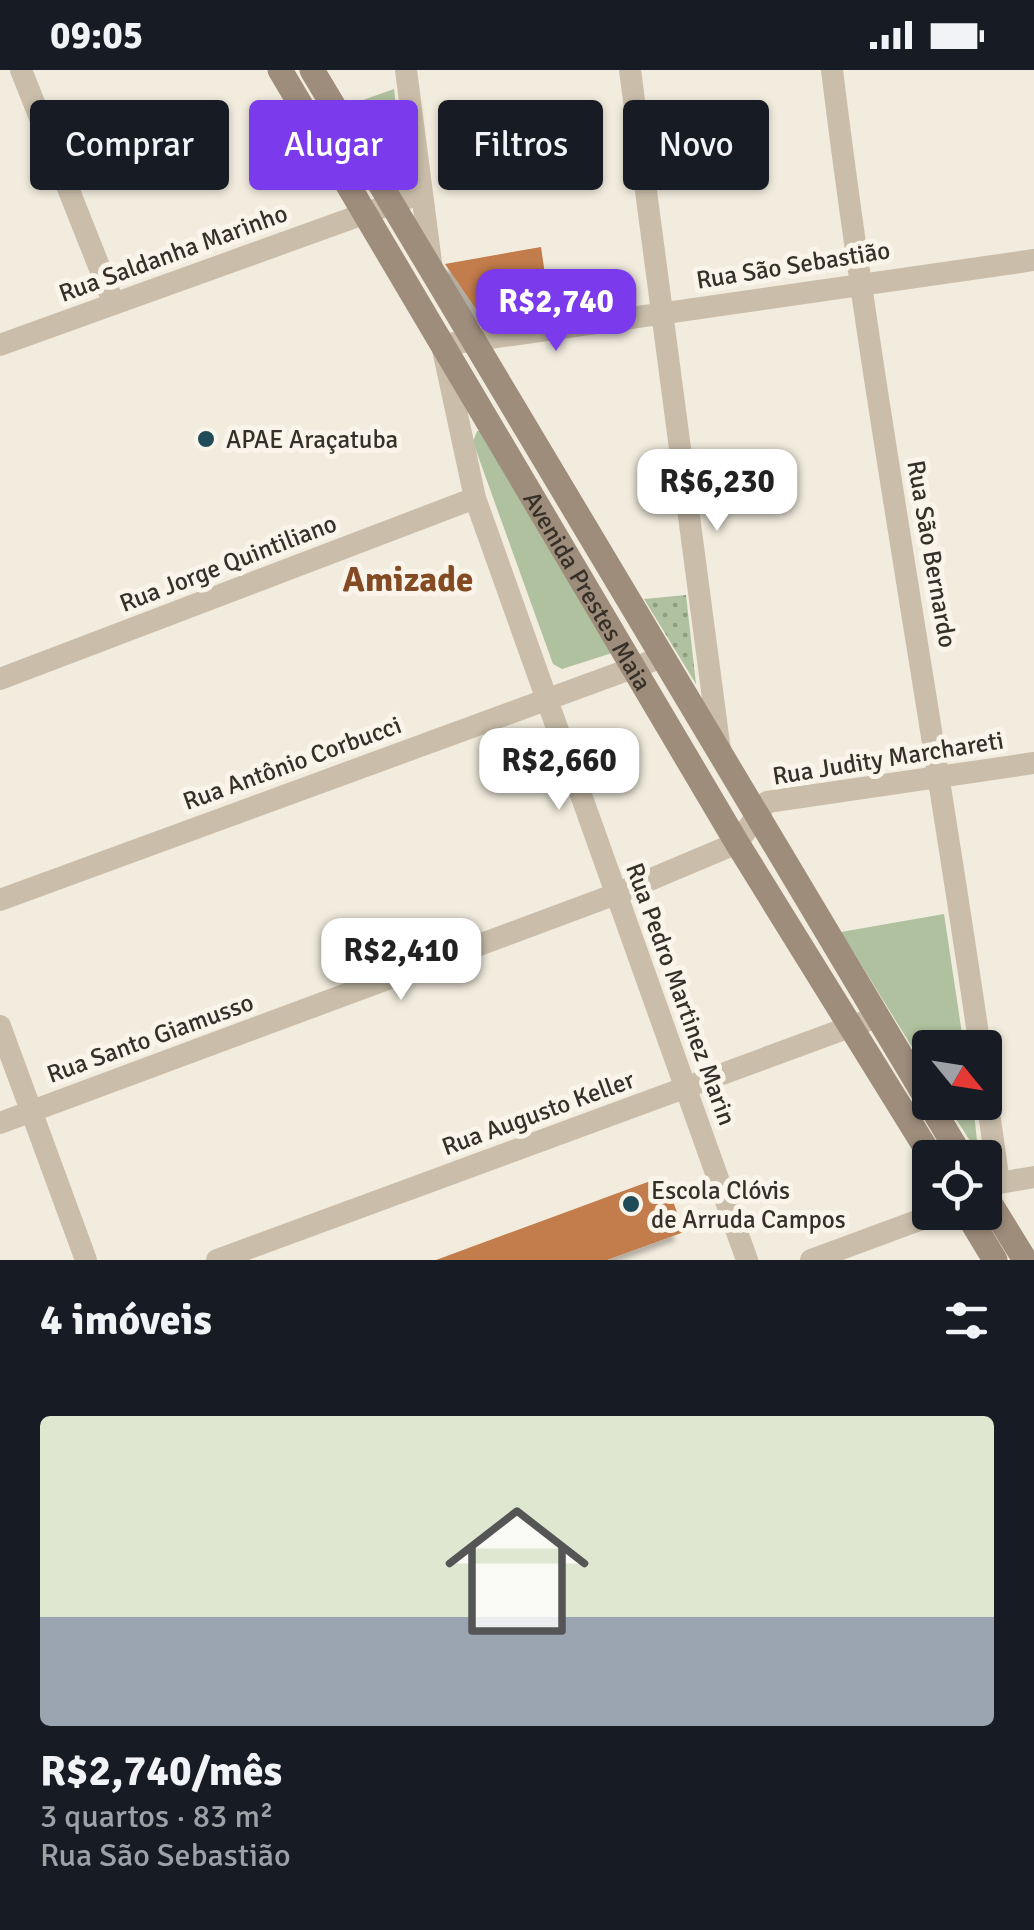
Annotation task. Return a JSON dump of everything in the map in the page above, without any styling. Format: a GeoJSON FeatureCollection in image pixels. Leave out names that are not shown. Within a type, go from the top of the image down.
{"type":"FeatureCollection","features":[{"type":"Feature","properties":{"kind":"main road","name":"Avenida Prestes Maia"},"geometry":{"type":"LineString","coordinates":[[280,70],[738,843],[921,1140]]}},
{"type":"Feature","properties":{"kind":"main road","name":"Avenida Prestes Maia"},"geometry":{"type":"LineString","coordinates":[[312,70],[721,761],[951,1140]]}},
{"type":"Feature","properties":{"kind":"main road"},"geometry":{"type":"LineString","coordinates":[[1002,1214],[1025,1260]]}},
{"type":"Feature","properties":{"kind":"main road"},"geometry":{"type":"LineString","coordinates":[[976,1230],[994,1260]]}},
{"type":"Feature","properties":{"kind":"street"},"geometry":{"type":"LineString","coordinates":[[21,70],[114,304]]}},
{"type":"Feature","properties":{"kind":"street"},"geometry":{"type":"LineString","coordinates":[[406,70],[433,276]]}},
{"type":"Feature","properties":{"kind":"street"},"geometry":{"type":"LineString","coordinates":[[630,70],[721,761]]}},
{"type":"Feature","properties":{"kind":"street","name":"Rua São Bernardo"},"geometry":{"type":"LineString","coordinates":[[832,70],[858,282],[942,779],[977,1030]]}},
{"type":"Feature","properties":{"kind":"street","name":"Rua Saldanha Marinho"},"geometry":{"type":"LineString","coordinates":[[0,345],[422,193]]}},
{"type":"Feature","properties":{"kind":"street","name":"Rua São Sebastião"},"geometry":{"type":"LineString","coordinates":[[442,345],[858,282],[1034,260]]}},
{"type":"Feature","properties":{"kind":"street","name":"Rua Pedro Martinez Marin"},"geometry":{"type":"LineString","coordinates":[[442,345],[475,498],[747,1260]]}},
{"type":"Feature","properties":{"kind":"street","name":"Rua Jorge Quintiliano"},"geometry":{"type":"LineString","coordinates":[[0,680],[475,498]]}},
{"type":"Feature","properties":{"kind":"street","name":"Rua Antônio Corbucci"},"geometry":{"type":"LineString","coordinates":[[0,900],[660,658]]}},
{"type":"Feature","properties":{"kind":"street","name":"Rua Judity Marchareti"},"geometry":{"type":"LineString","coordinates":[[756,818],[767,802],[1034,764]]}},
{"type":"Feature","properties":{"kind":"street"},"geometry":{"type":"LineString","coordinates":[[738,843],[756,818]]}},
{"type":"Feature","properties":{"kind":"street","name":"Rua Santo Giamusso"},"geometry":{"type":"LineString","coordinates":[[0,1123],[616,894],[738,843]]}},
{"type":"Feature","properties":{"kind":"street","name":"Rua Augusto Keller"},"geometry":{"type":"LineString","coordinates":[[218,1260],[877,1016]]}},
{"type":"Feature","properties":{"kind":"street"},"geometry":{"type":"LineString","coordinates":[[0,1026],[86,1260]]}},
{"type":"Feature","properties":{"kind":"street"},"geometry":{"type":"LineString","coordinates":[[1002,1187],[1034,1178]]}},
{"type":"Feature","properties":{"kind":"street"},"geometry":{"type":"LineString","coordinates":[[812,1260],[912,1223]]}},
{"type":"Feature","properties":{"kind":"green space"},"geometry":{"type":"Polygon","coordinates":[[[394,89],[395,100],[363,100],[394,89]]]}},
{"type":"Feature","properties":{"kind":"green space"},"geometry":{"type":"Polygon","coordinates":[[[477,431],[485,431],[612,653],[562,669],[553,664],[473,442],[477,431]]]}},
{"type":"Feature","properties":{"kind":"green space"},"geometry":{"type":"Polygon","coordinates":[[[686,595],[696,684],[644,599],[686,595]]]}},
{"type":"Feature","properties":{"kind":"green space"},"geometry":{"type":"Polygon","coordinates":[[[944,914],[961,1030],[912,1030],[912,1047],[841,932],[944,914]]]}},
{"type":"Feature","properties":{"kind":"green space"},"geometry":{"type":"Polygon","coordinates":[[[957,1120],[975,1120],[977,1140],[969,1140],[957,1120]]]}},
{"type":"Feature","properties":{"kind":"building"},"geometry":{"type":"Polygon","coordinates":[[[541,247],[549,302],[480,315],[445,264],[541,247]]]}},
{"type":"Feature","properties":{"kind":"building","name":"Escola Clóvis de Arruda Campos"},"geometry":{"type":"Polygon","coordinates":[[[664,1176],[684,1232],[607,1260],[436,1260],[664,1176]]]}},
{"type":"Feature","properties":{"kind":"place","name":"APAE Araçatuba"},"geometry":{"type":"Point","coordinates":[206,439]}},
{"type":"Feature","properties":{"kind":"place","name":"Escola Clóvis de Arruda Campos"},"geometry":{"type":"Point","coordinates":[631,1204]}},
{"type":"Feature","properties":{"kind":"district","name":"Amizade"},"geometry":{"type":"Point","coordinates":[408,579]}}]}
